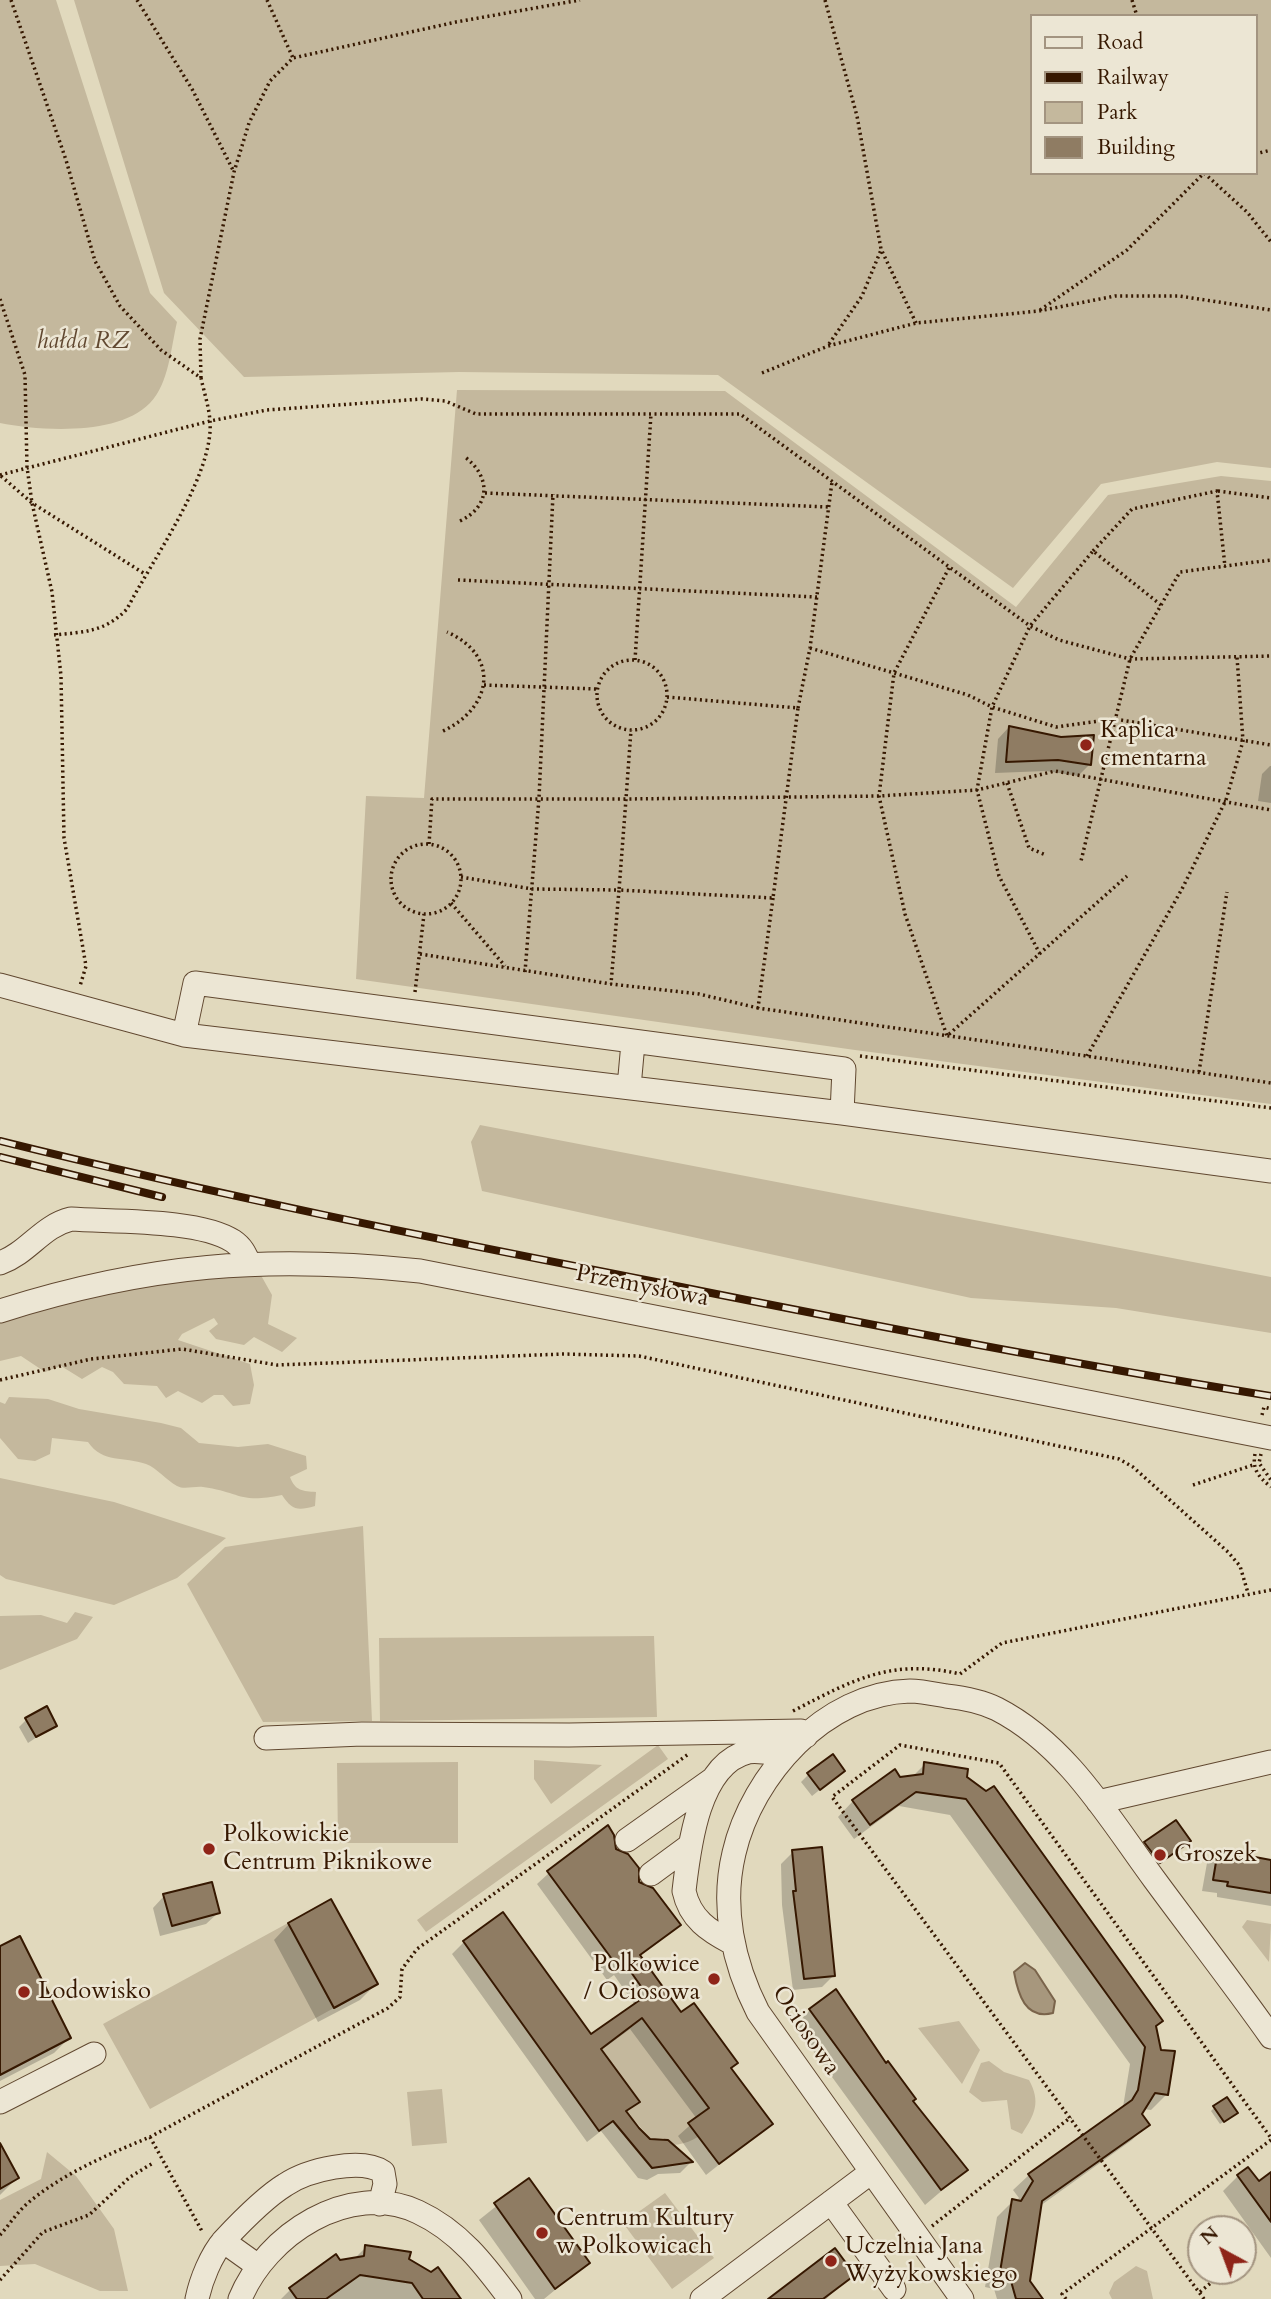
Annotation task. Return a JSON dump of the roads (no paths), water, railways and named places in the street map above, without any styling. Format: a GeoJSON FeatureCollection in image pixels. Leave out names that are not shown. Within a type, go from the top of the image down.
{"type":"FeatureCollection","features":[{"type":"Feature","properties":{"kind":"street"},"geometry":{"type":"LineString","coordinates":[[184,1035],[195,983],[844,1069],[842,1113]]}},
{"type":"Feature","properties":{"kind":"street"},"geometry":{"type":"LineString","coordinates":[[0,985],[184,1035],[842,1113],[1271,1171]]}},
{"type":"Feature","properties":{"kind":"street"},"geometry":{"type":"LineString","coordinates":[[629,1087],[633,1043]]}},
{"type":"Feature","properties":{"kind":"street"},"geometry":{"type":"LineString","coordinates":[[0,1263],[24,1251],[57,1222],[71,1219],[200,1228],[233,1241],[243,1249],[249,1263]]}},
{"type":"Feature","properties":{"kind":"street","name":"Przemysłowa"},"geometry":{"type":"LineString","coordinates":[[0,1311],[86,1286],[174,1269],[249,1263],[345,1263],[420,1271],[1271,1437]]}},
{"type":"Feature","properties":{"kind":"street","name":"Ociosowa"},"geometry":{"type":"LineString","coordinates":[[962,2299],[758,2012],[747,1989],[732,1943],[729,1895],[734,1854],[748,1810],[786,1755],[806,1736],[832,1715],[875,1696],[910,1691],[979,1701],[1006,1714],[1043,1739],[1098,1801],[1271,2037]]}},
{"type":"Feature","properties":{"kind":"street"},"geometry":{"type":"LineString","coordinates":[[266,1738],[362,1734],[569,1735],[801,1731],[806,1736]]}},
{"type":"Feature","properties":{"kind":"street"},"geometry":{"type":"LineString","coordinates":[[627,1840],[713,1779],[730,1760],[750,1752],[786,1755]]}},
{"type":"Feature","properties":{"kind":"street"},"geometry":{"type":"LineString","coordinates":[[1098,1801],[1271,1762]]}},
{"type":"Feature","properties":{"kind":"street"},"geometry":{"type":"LineString","coordinates":[[713,1779],[689,1846],[684,1891],[686,1900],[706,1929],[732,1943]]}},
{"type":"Feature","properties":{"kind":"street"},"geometry":{"type":"LineString","coordinates":[[652,1874],[689,1846]]}},
{"type":"Feature","properties":{"kind":"street"},"geometry":{"type":"LineString","coordinates":[[0,2102],[94,2054]]}},
{"type":"Feature","properties":{"kind":"street"},"geometry":{"type":"LineString","coordinates":[[197,2299],[200,2284],[219,2249],[286,2184],[338,2166],[373,2165],[383,2172],[385,2184],[380,2204]]}},
{"type":"Feature","properties":{"kind":"street"},"geometry":{"type":"LineString","coordinates":[[702,2299],[870,2173]]}},
{"type":"Feature","properties":{"kind":"street"},"geometry":{"type":"LineString","coordinates":[[831,2202],[894,2289]]}},
{"type":"Feature","properties":{"kind":"street"},"geometry":{"type":"LineString","coordinates":[[240,2299],[258,2266],[273,2246],[320,2216],[347,2207],[380,2204],[416,2211],[463,2241],[510,2299]]}},
{"type":"Feature","properties":{"kind":"street"},"geometry":{"type":"LineString","coordinates":[[219,2249],[258,2266]]}},
{"type":"Feature","properties":{"kind":"railway"},"geometry":{"type":"LineString","coordinates":[[0,1141],[245,1198],[491,1249],[963,1342],[1271,1396]]}},
{"type":"Feature","properties":{"kind":"railway"},"geometry":{"type":"LineString","coordinates":[[0,1157],[162,1197]]}},
{"type":"Feature","properties":{"kind":"place","name":"Kaplica cmentarna"},"geometry":{"type":"Point","coordinates":[1086,745]}},
{"type":"Feature","properties":{"kind":"place","name":"Polkowickie Centrum Piknikowe"},"geometry":{"type":"Point","coordinates":[209,1849]}},
{"type":"Feature","properties":{"kind":"place","name":"Groszek"},"geometry":{"type":"Point","coordinates":[1160,1855]}},
{"type":"Feature","properties":{"kind":"place","name":"Polkowice / Ociosowa"},"geometry":{"type":"Point","coordinates":[714,1979]}},
{"type":"Feature","properties":{"kind":"place","name":"Lodowisko"},"geometry":{"type":"Point","coordinates":[24,1992]}},
{"type":"Feature","properties":{"kind":"place","name":"Centrum Kultury w Polkowicach"},"geometry":{"type":"Point","coordinates":[542,2233]}},
{"type":"Feature","properties":{"kind":"place","name":"Uczelnia Jana Wyżykowskiego"},"geometry":{"type":"Point","coordinates":[831,2261]}},
{"type":"Feature","properties":{"kind":"park label","name":"hałda RZ"},"geometry":{"type":"Point","coordinates":[83,342]}}]}
